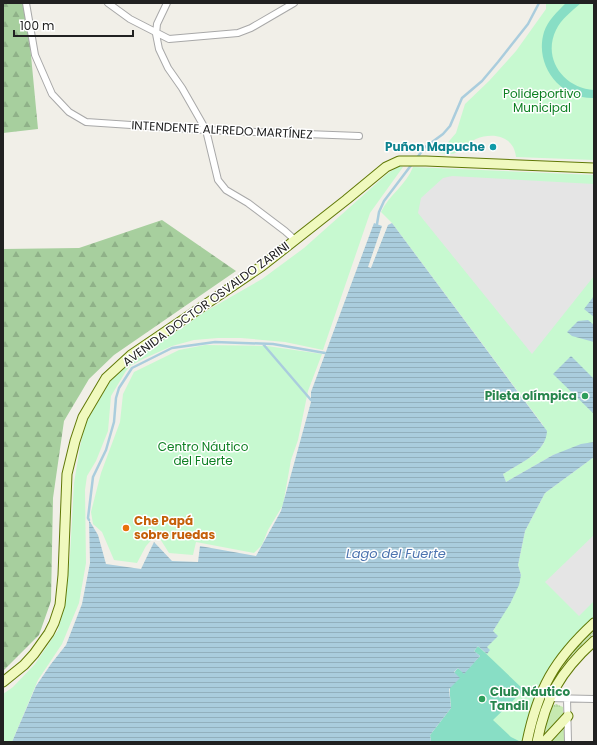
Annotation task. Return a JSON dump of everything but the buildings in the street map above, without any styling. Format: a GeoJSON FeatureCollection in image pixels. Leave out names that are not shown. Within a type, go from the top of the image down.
{"type":"FeatureCollection","features":[{"type":"Feature","properties":{"kind":"main road","name":"AVENIDA DOCTOR OSVALDO ZARINI"},"geometry":{"type":"LineString","coordinates":[[4,682],[24,665],[34,654],[49,633],[54,623],[60,605],[68,474],[75,440],[83,417],[106,378],[131,355],[236,285],[346,200],[386,167],[394,163],[405,161],[426,161],[594,168]]}},
{"type":"Feature","properties":{"kind":"main road"},"geometry":{"type":"LineString","coordinates":[[527,742],[535,710],[555,665],[574,642],[594,624]]}},
{"type":"Feature","properties":{"kind":"main road"},"geometry":{"type":"LineString","coordinates":[[537,742],[544,714],[550,698],[565,672],[594,641]]}},
{"type":"Feature","properties":{"kind":"main road"},"geometry":{"type":"LineString","coordinates":[[544,742],[568,716]]}},
{"type":"Feature","properties":{"kind":"street","name":"INTENDENTE ALFREDO MARTÍNEZ"},"geometry":{"type":"LineString","coordinates":[[26,3],[35,55],[52,94],[69,112],[86,122],[206,130],[359,136]]}},
{"type":"Feature","properties":{"kind":"street"},"geometry":{"type":"LineString","coordinates":[[108,3],[130,19],[156,34],[169,39],[238,33],[252,28],[294,3]]}},
{"type":"Feature","properties":{"kind":"street"},"geometry":{"type":"LineString","coordinates":[[167,3],[157,24],[156,34],[159,49],[168,68],[182,88],[206,130],[218,180],[226,190],[248,203],[295,240]]}},
{"type":"Feature","properties":{"kind":"street"},"geometry":{"type":"LineString","coordinates":[[540,698],[594,699]]}},
{"type":"Feature","properties":{"kind":"street"},"geometry":{"type":"LineString","coordinates":[[567,698],[568,742]]}},
{"type":"Feature","properties":{"kind":"green space"},"geometry":{"type":"Polygon","coordinates":[[[3,3],[26,3],[38,129],[3,133],[3,3]]]}},
{"type":"Feature","properties":{"kind":"green space","name":"Polideportivo Municipal"},"geometry":{"type":"Polygon","coordinates":[[[546,3],[594,3],[594,160],[516,157],[511,144],[507,140],[496,136],[476,139],[453,154],[439,153],[456,133],[465,104],[489,81],[516,51],[546,9],[546,3]]]}},
{"type":"Feature","properties":{"kind":"green space"},"geometry":{"type":"Polygon","coordinates":[[[566,3],[581,3],[570,12],[556,30],[552,41],[554,61],[558,70],[573,84],[594,90],[594,98],[582,97],[570,93],[552,78],[546,68],[542,44],[544,32],[553,16],[566,3]]]}},
{"type":"Feature","properties":{"kind":"green space"},"geometry":{"type":"Polygon","coordinates":[[[399,166],[403,167],[370,213],[323,350],[285,342],[241,338],[194,340],[172,346],[143,359],[130,366],[126,371],[111,396],[108,431],[96,461],[87,476],[85,490],[86,563],[79,603],[62,644],[38,680],[12,742],[3,742],[3,694],[13,687],[35,664],[58,630],[64,606],[70,556],[74,483],[80,447],[85,424],[111,380],[130,360],[185,326],[201,314],[262,279],[304,248],[387,174],[399,166]]]}},
{"type":"Feature","properties":{"kind":"green space"},"geometry":{"type":"Polygon","coordinates":[[[413,167],[594,175],[594,442],[553,455],[506,482],[503,474],[534,455],[544,443],[543,425],[392,223],[381,212],[388,200],[406,179],[413,167]]]}},
{"type":"Feature","properties":{"kind":"green space"},"geometry":{"type":"Polygon","coordinates":[[[162,220],[236,271],[114,355],[89,379],[64,421],[53,498],[51,601],[39,635],[3,671],[3,249],[79,248],[162,220]]]}},
{"type":"Feature","properties":{"kind":"green space","name":"Centro Náutico del Fuerte"},"geometry":{"type":"Polygon","coordinates":[[[205,345],[267,346],[322,354],[308,391],[298,440],[291,460],[283,505],[268,530],[262,545],[254,553],[196,542],[193,555],[169,553],[157,534],[146,546],[137,563],[114,560],[102,532],[93,524],[91,512],[101,473],[120,422],[123,394],[134,372],[179,350],[205,345]]]}},
{"type":"Feature","properties":{"kind":"green space"},"geometry":{"type":"Polygon","coordinates":[[[594,457],[594,619],[573,637],[558,656],[524,742],[431,742],[487,647],[497,636],[493,632],[521,575],[518,565],[525,531],[545,493],[594,457]]]}},
{"type":"Feature","properties":{"kind":"green space"},"geometry":{"type":"Polygon","coordinates":[[[594,631],[594,633],[560,669],[552,687],[550,686],[559,668],[569,655],[594,631]]]}},
{"type":"Feature","properties":{"kind":"green space","name":"Club Náutico Tandil"},"geometry":{"type":"Polygon","coordinates":[[[478,646],[524,690],[493,720],[511,737],[521,742],[431,742],[430,735],[451,708],[450,687],[454,672],[458,668],[464,673],[480,656],[474,651],[478,646]]]}},
{"type":"Feature","properties":{"kind":"green space"},"geometry":{"type":"Polygon","coordinates":[[[556,704],[563,707],[563,714],[544,738],[551,707],[556,704]]]}},
{"type":"Feature","properties":{"kind":"green space"},"geometry":{"type":"Polygon","coordinates":[[[565,721],[567,742],[550,742],[565,721]]]}},
{"type":"Feature","properties":{"kind":"shaded area"},"geometry":{"type":"Polygon","coordinates":[[[452,176],[594,184],[594,276],[532,354],[418,213],[421,198],[443,178],[452,176]]]}},
{"type":"Feature","properties":{"kind":"shaded area"},"geometry":{"type":"Polygon","coordinates":[[[594,535],[594,601],[579,616],[545,582],[594,535]]]}},
{"type":"Feature","properties":{"kind":"water","name":"Lago del Fuerte"},"geometry":{"type":"Polygon","coordinates":[[[374,223],[382,226],[368,267],[371,268],[388,225],[392,223],[547,431],[546,439],[531,457],[503,474],[506,482],[553,455],[581,444],[594,442],[594,457],[545,493],[525,531],[518,565],[521,575],[519,585],[510,604],[493,631],[498,636],[487,647],[490,650],[487,654],[478,646],[474,651],[480,656],[464,674],[458,668],[454,672],[460,678],[449,689],[451,708],[430,735],[431,742],[12,742],[36,686],[66,645],[82,604],[90,563],[89,520],[98,535],[106,564],[141,569],[154,542],[172,561],[198,562],[200,546],[256,556],[281,511],[311,402],[311,392],[374,223]]]}},
{"type":"Feature","properties":{"kind":"water"},"geometry":{"type":"Polygon","coordinates":[[[594,296],[594,317],[584,309],[594,296]]]}},
{"type":"Feature","properties":{"kind":"water"},"geometry":{"type":"Polygon","coordinates":[[[588,320],[594,325],[594,342],[572,336],[567,332],[578,321],[588,320]]]}},
{"type":"Feature","properties":{"kind":"water","name":"Pileta olímpica"},"geometry":{"type":"Polygon","coordinates":[[[571,356],[594,379],[594,414],[553,374],[571,356]]]}},
{"type":"Feature","properties":{"kind":"waterway"},"geometry":{"type":"LineString","coordinates":[[417,158],[424,148],[443,134],[450,126],[462,98],[482,81],[498,62],[528,24],[539,3]]}},
{"type":"Feature","properties":{"kind":"waterway"},"geometry":{"type":"LineString","coordinates":[[377,224],[379,212],[384,201],[412,164]]}},
{"type":"Feature","properties":{"kind":"waterway"},"geometry":{"type":"LineString","coordinates":[[89,520],[93,477],[106,450],[114,422],[116,398],[119,388],[132,368],[172,348],[215,342],[273,344],[325,353]]}},
{"type":"Feature","properties":{"kind":"waterway"},"geometry":{"type":"LineString","coordinates":[[263,344],[311,400]]}},
{"type":"Feature","properties":{"kind":"place","name":"Puñon Mapuche"},"geometry":{"type":"Point","coordinates":[493,147]}},
{"type":"Feature","properties":{"kind":"place","name":"Pileta olímpica"},"geometry":{"type":"Point","coordinates":[585,396]}},
{"type":"Feature","properties":{"kind":"place","name":"Che Papá sobre ruedas"},"geometry":{"type":"Point","coordinates":[126,528]}},
{"type":"Feature","properties":{"kind":"place","name":"Club Náutico Tandil"},"geometry":{"type":"Point","coordinates":[482,699]}}]}
